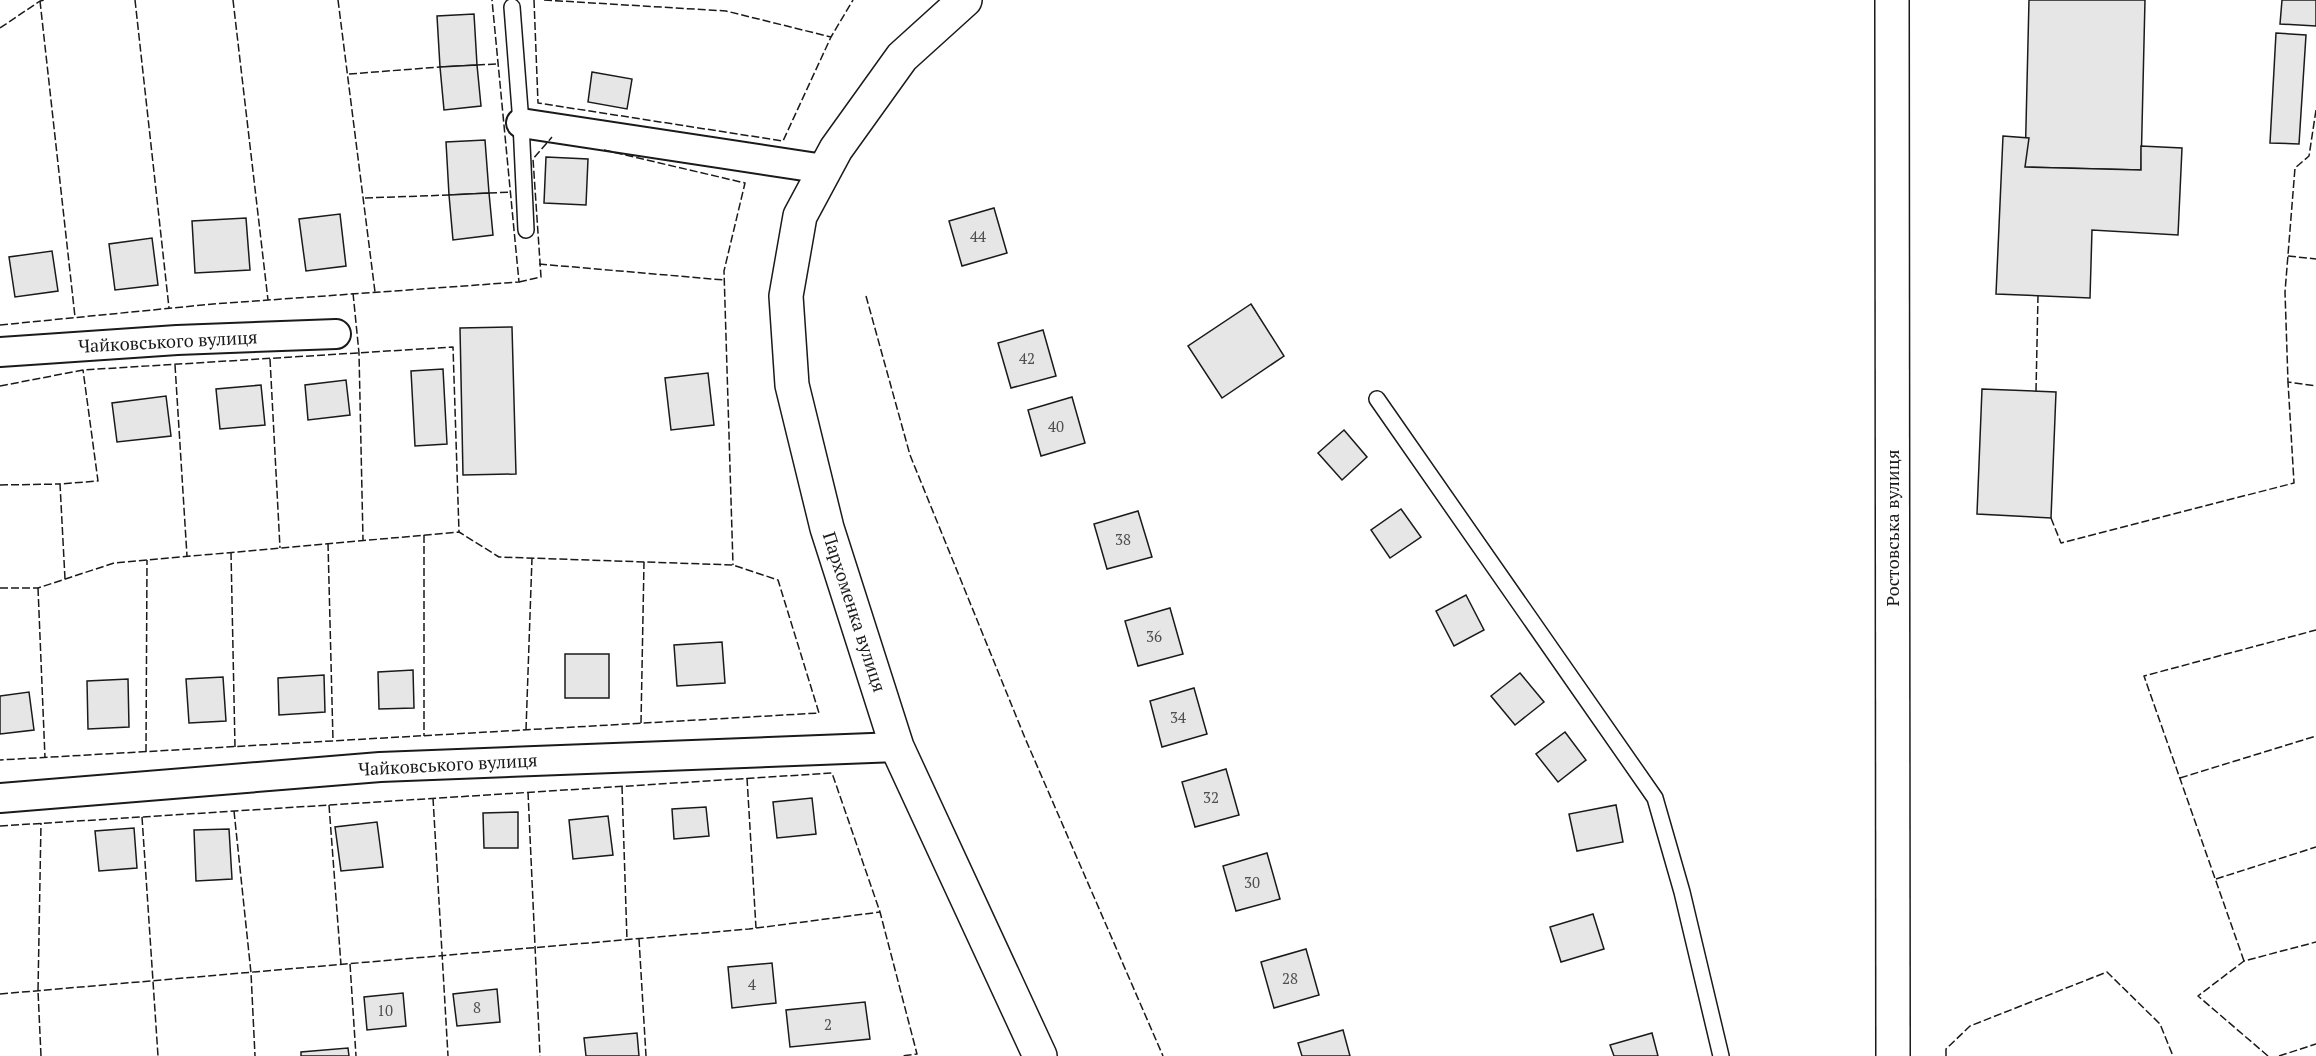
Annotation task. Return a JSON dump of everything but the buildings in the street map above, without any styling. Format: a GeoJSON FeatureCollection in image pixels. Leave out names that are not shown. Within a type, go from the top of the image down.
{"type":"FeatureCollection","features":[{"type":"Feature","properties":{"kind":"main road","name":"Пархоменка вулиця"},"geometry":{"type":"LineString","coordinates":[[965,0],[902,57],[830,159],[800,216],[786,296],[792,385],[826,528],[897,747],[1040,1056]]}},
{"type":"Feature","properties":{"kind":"main road","name":"Ростовська вулиця"},"geometry":{"type":"LineString","coordinates":[[1892,0],[1893,1056]]}},
{"type":"Feature","properties":{"kind":"street"},"geometry":{"type":"LineString","coordinates":[[521,123],[830,159]]}},
{"type":"Feature","properties":{"kind":"street","name":"Чайковського вулиця"},"geometry":{"type":"LineString","coordinates":[[0,352],[177,340],[336,334]]}},
{"type":"Feature","properties":{"kind":"street","name":"Чайковського вулиця"},"geometry":{"type":"LineString","coordinates":[[0,798],[380,767],[897,747]]}},
{"type":"Feature","properties":{"kind":"lane"},"geometry":{"type":"LineString","coordinates":[[512,7],[526,230]]}},
{"type":"Feature","properties":{"kind":"lane"},"geometry":{"type":"LineString","coordinates":[[1377,399],[1655,798],[1682,892],[1721,1056]]}},
{"type":"Feature","properties":{"kind":"fence"},"geometry":{"type":"LineString","coordinates":[[0,28],[40,1],[46,0]]}},
{"type":"Feature","properties":{"kind":"fence"},"geometry":{"type":"LineString","coordinates":[[135,0],[169,308]]}},
{"type":"Feature","properties":{"kind":"fence"},"geometry":{"type":"LineString","coordinates":[[233,0],[268,300]]}},
{"type":"Feature","properties":{"kind":"fence"},"geometry":{"type":"LineString","coordinates":[[338,0],[375,292]]}},
{"type":"Feature","properties":{"kind":"fence"},"geometry":{"type":"LineString","coordinates":[[0,325],[213,304],[519,282],[492,0]]}},
{"type":"Feature","properties":{"kind":"fence"},"geometry":{"type":"LineString","coordinates":[[534,0],[538,103],[783,141],[831,37],[853,0]]}},
{"type":"Feature","properties":{"kind":"fence"},"geometry":{"type":"LineString","coordinates":[[544,0],[726,11],[831,37]]}},
{"type":"Feature","properties":{"kind":"fence"},"geometry":{"type":"LineString","coordinates":[[40,1],[75,317]]}},
{"type":"Feature","properties":{"kind":"fence"},"geometry":{"type":"LineString","coordinates":[[477,65],[498,64]]}},
{"type":"Feature","properties":{"kind":"fence"},"geometry":{"type":"LineString","coordinates":[[349,74],[440,67]]}},
{"type":"Feature","properties":{"kind":"fence"},"geometry":{"type":"LineString","coordinates":[[2316,110],[2309,156],[2295,168],[2285,292],[2288,382],[2316,386]]}},
{"type":"Feature","properties":{"kind":"fence"},"geometry":{"type":"LineString","coordinates":[[519,282],[541,277],[533,159],[552,137]]}},
{"type":"Feature","properties":{"kind":"fence"},"geometry":{"type":"LineString","coordinates":[[604,150],[745,183],[724,271],[733,565]]}},
{"type":"Feature","properties":{"kind":"fence"},"geometry":{"type":"LineString","coordinates":[[489,193],[511,192]]}},
{"type":"Feature","properties":{"kind":"fence"},"geometry":{"type":"LineString","coordinates":[[365,198],[449,195]]}},
{"type":"Feature","properties":{"kind":"fence"},"geometry":{"type":"LineString","coordinates":[[2288,256],[2316,259]]}},
{"type":"Feature","properties":{"kind":"fence"},"geometry":{"type":"LineString","coordinates":[[539,264],[724,280]]}},
{"type":"Feature","properties":{"kind":"fence"},"geometry":{"type":"LineString","coordinates":[[353,293],[359,353],[363,540]]}},
{"type":"Feature","properties":{"kind":"fence"},"geometry":{"type":"LineString","coordinates":[[866,296],[910,455],[1025,738],[1163,1056]]}},
{"type":"Feature","properties":{"kind":"fence"},"geometry":{"type":"LineString","coordinates":[[2036,391],[2038,296]]}},
{"type":"Feature","properties":{"kind":"fence"},"geometry":{"type":"LineString","coordinates":[[0,386],[83,370],[453,347],[459,532]]}},
{"type":"Feature","properties":{"kind":"fence"},"geometry":{"type":"LineString","coordinates":[[270,359],[280,548]]}},
{"type":"Feature","properties":{"kind":"fence"},"geometry":{"type":"LineString","coordinates":[[175,365],[187,556]]}},
{"type":"Feature","properties":{"kind":"fence"},"geometry":{"type":"LineString","coordinates":[[65,579],[60,484],[98,481],[83,370]]}},
{"type":"Feature","properties":{"kind":"fence"},"geometry":{"type":"LineString","coordinates":[[2051,518],[2061,543],[2294,483],[2288,382]]}},
{"type":"Feature","properties":{"kind":"fence"},"geometry":{"type":"LineString","coordinates":[[0,485],[60,484]]}},
{"type":"Feature","properties":{"kind":"fence"},"geometry":{"type":"LineString","coordinates":[[0,588],[38,588],[114,563],[459,532],[499,557],[733,565],[778,580],[819,713],[0,760]]}},
{"type":"Feature","properties":{"kind":"fence"},"geometry":{"type":"LineString","coordinates":[[424,535],[424,736]]}},
{"type":"Feature","properties":{"kind":"fence"},"geometry":{"type":"LineString","coordinates":[[328,543],[333,741]]}},
{"type":"Feature","properties":{"kind":"fence"},"geometry":{"type":"LineString","coordinates":[[231,552],[235,747]]}},
{"type":"Feature","properties":{"kind":"fence"},"geometry":{"type":"LineString","coordinates":[[526,730],[532,558]]}},
{"type":"Feature","properties":{"kind":"fence"},"geometry":{"type":"LineString","coordinates":[[146,752],[147,560]]}},
{"type":"Feature","properties":{"kind":"fence"},"geometry":{"type":"LineString","coordinates":[[641,723],[644,562]]}},
{"type":"Feature","properties":{"kind":"fence"},"geometry":{"type":"LineString","coordinates":[[38,588],[45,758]]}},
{"type":"Feature","properties":{"kind":"fence"},"geometry":{"type":"LineString","coordinates":[[2244,961],[2144,676],[2316,630]]}},
{"type":"Feature","properties":{"kind":"fence"},"geometry":{"type":"LineString","coordinates":[[2180,778],[2316,736]]}},
{"type":"Feature","properties":{"kind":"fence"},"geometry":{"type":"LineString","coordinates":[[0,826],[832,773],[880,912],[917,1054],[901,1056]]}},
{"type":"Feature","properties":{"kind":"fence"},"geometry":{"type":"LineString","coordinates":[[747,778],[756,928]]}},
{"type":"Feature","properties":{"kind":"fence"},"geometry":{"type":"LineString","coordinates":[[622,786],[627,940]]}},
{"type":"Feature","properties":{"kind":"fence"},"geometry":{"type":"LineString","coordinates":[[528,792],[540,1056]]}},
{"type":"Feature","properties":{"kind":"fence"},"geometry":{"type":"LineString","coordinates":[[433,798],[448,1056]]}},
{"type":"Feature","properties":{"kind":"fence"},"geometry":{"type":"LineString","coordinates":[[329,805],[341,965]]}},
{"type":"Feature","properties":{"kind":"fence"},"geometry":{"type":"LineString","coordinates":[[234,811],[251,973],[255,1056]]}},
{"type":"Feature","properties":{"kind":"fence"},"geometry":{"type":"LineString","coordinates":[[142,817],[158,1056]]}},
{"type":"Feature","properties":{"kind":"fence"},"geometry":{"type":"LineString","coordinates":[[41,823],[38,991],[41,1056]]}},
{"type":"Feature","properties":{"kind":"fence"},"geometry":{"type":"LineString","coordinates":[[2216,879],[2316,847]]}},
{"type":"Feature","properties":{"kind":"fence"},"geometry":{"type":"LineString","coordinates":[[0,994],[749,929],[880,912]]}},
{"type":"Feature","properties":{"kind":"fence"},"geometry":{"type":"LineString","coordinates":[[639,939],[646,1056]]}},
{"type":"Feature","properties":{"kind":"fence"},"geometry":{"type":"LineString","coordinates":[[2268,1056],[2198,996],[2244,961],[2316,942]]}},
{"type":"Feature","properties":{"kind":"fence"},"geometry":{"type":"LineString","coordinates":[[350,964],[356,1056]]}},
{"type":"Feature","properties":{"kind":"fence"},"geometry":{"type":"LineString","coordinates":[[1946,1056],[1946,1049],[1970,1026],[2107,972],[2160,1024],[2173,1056]]}},
{"type":"Feature","properties":{"kind":"fence"},"geometry":{"type":"LineString","coordinates":[[2279,1056],[2316,1044]]}}]}
